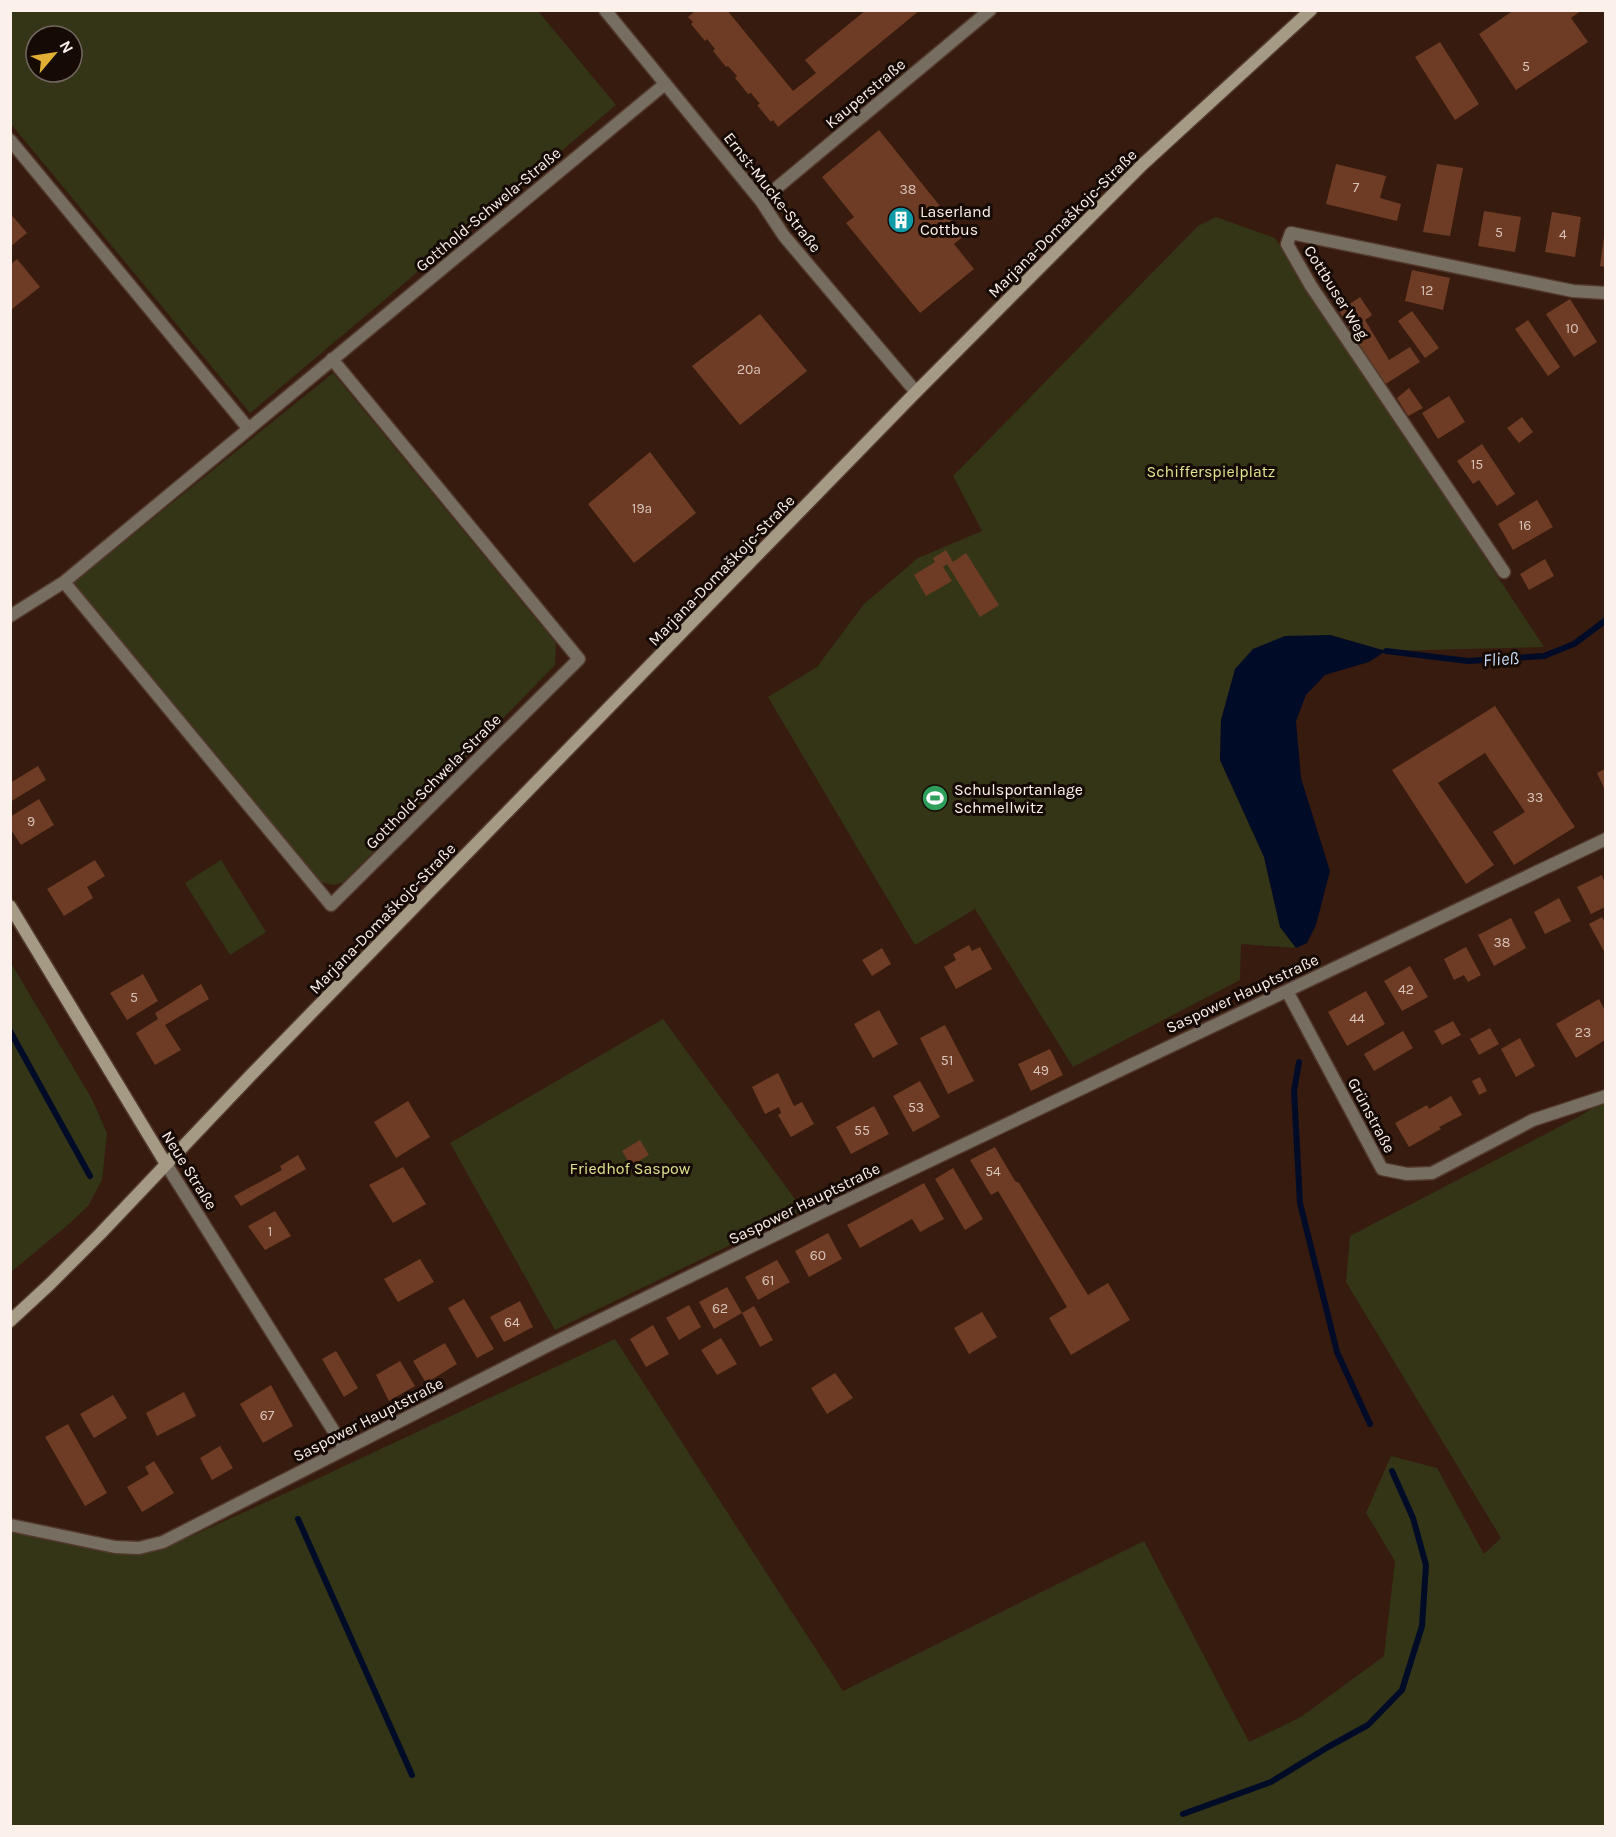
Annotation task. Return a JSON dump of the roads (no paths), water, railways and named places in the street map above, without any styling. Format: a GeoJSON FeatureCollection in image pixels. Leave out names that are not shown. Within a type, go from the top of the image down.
{"type":"FeatureCollection","features":[{"type":"Feature","properties":{"kind":"street","name":"Ernst-Mucke-Straße"},"geometry":{"type":"LineString","coordinates":[[605,10],[761,201],[784,236],[916,392]]}},
{"type":"Feature","properties":{"kind":"street","name":"Kauperstraße"},"geometry":{"type":"LineString","coordinates":[[761,201],[990,10]]}},
{"type":"Feature","properties":{"kind":"street","name":"Marjana-Domaškojc-Straße"},"geometry":{"type":"LineString","coordinates":[[10,1321],[50,1284],[916,392],[1142,165],[1311,10]]}},
{"type":"Feature","properties":{"kind":"street","name":"Gotthold-Schwela-Straße"},"geometry":{"type":"LineString","coordinates":[[10,616],[64,582],[666,84]]}},
{"type":"Feature","properties":{"kind":"street"},"geometry":{"type":"LineString","coordinates":[[10,140],[248,428]]}},
{"type":"Feature","properties":{"kind":"street","name":"Cottbuser Weg"},"geometry":{"type":"LineString","coordinates":[[1504,572],[1311,286],[1287,243],[1291,233],[1573,291],[1605,293]]}},
{"type":"Feature","properties":{"kind":"street","name":"Gotthold-Schwela-Straße"},"geometry":{"type":"LineString","coordinates":[[64,582],[331,905],[579,659],[332,359]]}},
{"type":"Feature","properties":{"kind":"street","name":"Saspower Hauptstraße"},"geometry":{"type":"LineString","coordinates":[[10,1525],[115,1547],[139,1548],[163,1542],[551,1344],[1605,839]]}},
{"type":"Feature","properties":{"kind":"street","name":"Neue Straße"},"geometry":{"type":"LineString","coordinates":[[10,906],[166,1164],[345,1449]]}},
{"type":"Feature","properties":{"kind":"street","name":"Grünstraße"},"geometry":{"type":"LineString","coordinates":[[1287,990],[1382,1169],[1407,1174],[1432,1173],[1533,1120],[1605,1096]]}},
{"type":"Feature","properties":{"kind":"water"},"geometry":{"type":"Polygon","coordinates":[[[1330,635],[1386,651],[1369,662],[1325,675],[1306,695],[1296,721],[1301,778],[1330,871],[1316,925],[1307,943],[1296,948],[1280,927],[1264,857],[1220,760],[1221,720],[1235,669],[1253,649],[1285,636],[1330,635]]]}},
{"type":"Feature","properties":{"kind":"waterway","name":"Fließ"},"geometry":{"type":"LineString","coordinates":[[1386,651],[1468,661],[1544,656],[1574,644],[1606,620]]}},
{"type":"Feature","properties":{"kind":"waterway"},"geometry":{"type":"LineString","coordinates":[[10,1031],[90,1176]]}},
{"type":"Feature","properties":{"kind":"waterway"},"geometry":{"type":"LineString","coordinates":[[1299,1062],[1294,1091],[1300,1203],[1337,1352],[1370,1424]]}},
{"type":"Feature","properties":{"kind":"waterway"},"geometry":{"type":"LineString","coordinates":[[1183,1814],[1271,1782],[1368,1725],[1402,1690],[1422,1626],[1426,1565],[1413,1518],[1392,1471]]}},
{"type":"Feature","properties":{"kind":"waterway"},"geometry":{"type":"LineString","coordinates":[[298,1519],[412,1775]]}},
{"type":"Feature","properties":{"kind":"place","name":"Laserland Cottbus"},"geometry":{"type":"Point","coordinates":[901,220]}},
{"type":"Feature","properties":{"kind":"place","name":"Schulsportanlage Schmellwitz"},"geometry":{"type":"Point","coordinates":[935,798]}},
{"type":"Feature","properties":{"kind":"park label","name":"Schifferspielplatz"},"geometry":{"type":"Point","coordinates":[1211,471]}},
{"type":"Feature","properties":{"kind":"park label","name":"Friedhof Saspow"},"geometry":{"type":"Point","coordinates":[630,1168]}}]}
